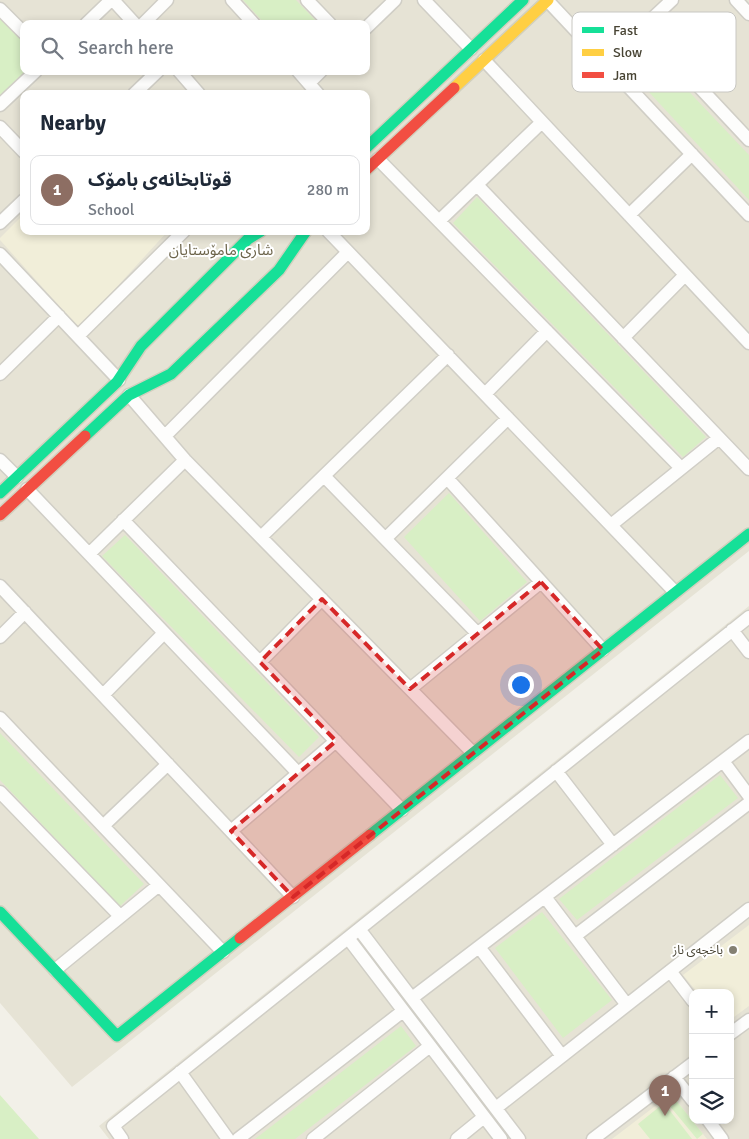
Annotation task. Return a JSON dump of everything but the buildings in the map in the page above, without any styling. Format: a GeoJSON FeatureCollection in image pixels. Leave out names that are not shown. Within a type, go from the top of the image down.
{"type":"FeatureCollection","features":[{"type":"Feature","properties":{"kind":"street"},"geometry":{"type":"LineString","coordinates":[[90,20],[112,0],[131,20]]}},
{"type":"Feature","properties":{"kind":"street"},"geometry":{"type":"LineString","coordinates":[[146,20],[167,0]]}},
{"type":"Feature","properties":{"kind":"street"},"geometry":{"type":"LineString","coordinates":[[232,0],[250,20]]}},
{"type":"Feature","properties":{"kind":"street"},"geometry":{"type":"LineString","coordinates":[[307,0],[326,20]]}},
{"type":"Feature","properties":{"kind":"street"},"geometry":{"type":"LineString","coordinates":[[370,24],[395,0]]}},
{"type":"Feature","properties":{"kind":"street"},"geometry":{"type":"LineString","coordinates":[[424,0],[471,49]]}},
{"type":"Feature","properties":{"kind":"street"},"geometry":{"type":"LineString","coordinates":[[370,143],[523,0]]}},
{"type":"Feature","properties":{"kind":"street"},"geometry":{"type":"LineString","coordinates":[[370,166],[547,0],[572,26]]}},
{"type":"Feature","properties":{"kind":"street"},"geometry":{"type":"LineString","coordinates":[[660,12],[672,0]]}},
{"type":"Feature","properties":{"kind":"street"},"geometry":{"type":"LineString","coordinates":[[736,0],[749,14]]}},
{"type":"Feature","properties":{"kind":"street"},"geometry":{"type":"LineString","coordinates":[[0,9],[20,29]]}},
{"type":"Feature","properties":{"kind":"street"},"geometry":{"type":"LineString","coordinates":[[484,60],[749,343]]}},
{"type":"Feature","properties":{"kind":"street"},"geometry":{"type":"LineString","coordinates":[[0,105],[32,75]]}},
{"type":"Feature","properties":{"kind":"street"},"geometry":{"type":"LineString","coordinates":[[138,90],[154,75]]}},
{"type":"Feature","properties":{"kind":"street"},"geometry":{"type":"LineString","coordinates":[[183,75],[196,90]]}},
{"type":"Feature","properties":{"kind":"street"},"geometry":{"type":"LineString","coordinates":[[301,75],[314,90]]}},
{"type":"Feature","properties":{"kind":"street"},"geometry":{"type":"LineString","coordinates":[[308,83],[317,75]]}},
{"type":"Feature","properties":{"kind":"street"},"geometry":{"type":"LineString","coordinates":[[634,92],[749,215]]}},
{"type":"Feature","properties":{"kind":"street"},"geometry":{"type":"LineString","coordinates":[[704,92],[749,140]]}},
{"type":"Feature","properties":{"kind":"street"},"geometry":{"type":"LineString","coordinates":[[440,221],[542,122]]}},
{"type":"Feature","properties":{"kind":"street"},"geometry":{"type":"LineString","coordinates":[[0,127],[20,148]]}},
{"type":"Feature","properties":{"kind":"street"},"geometry":{"type":"LineString","coordinates":[[629,215],[692,154]]}},
{"type":"Feature","properties":{"kind":"street"},"geometry":{"type":"LineString","coordinates":[[378,159],[681,468]]}},
{"type":"Feature","properties":{"kind":"street"},"geometry":{"type":"LineString","coordinates":[[477,185],[749,469]]}},
{"type":"Feature","properties":{"kind":"street"},"geometry":{"type":"LineString","coordinates":[[0,223],[20,204]]}},
{"type":"Feature","properties":{"kind":"street"},"geometry":{"type":"LineString","coordinates":[[78,336],[180,235]]}},
{"type":"Feature","properties":{"kind":"street"},"geometry":{"type":"LineString","coordinates":[[0,493],[119,380],[141,346],[254,235]]}},
{"type":"Feature","properties":{"kind":"street"},"geometry":{"type":"LineString","coordinates":[[0,515],[129,395],[171,374],[279,270],[303,235]]}},
{"type":"Feature","properties":{"kind":"street"},"geometry":{"type":"LineString","coordinates":[[332,235],[675,592]]}},
{"type":"Feature","properties":{"kind":"street"},"geometry":{"type":"LineString","coordinates":[[165,436],[348,252]]}},
{"type":"Feature","properties":{"kind":"street"},"geometry":{"type":"LineString","coordinates":[[0,254],[119,380]]}},
{"type":"Feature","properties":{"kind":"street"},"geometry":{"type":"LineString","coordinates":[[623,338],[685,275]]}},
{"type":"Feature","properties":{"kind":"street"},"geometry":{"type":"LineString","coordinates":[[0,374],[59,316]]}},
{"type":"Feature","properties":{"kind":"street"},"geometry":{"type":"LineString","coordinates":[[485,394],[547,331]]}},
{"type":"Feature","properties":{"kind":"street"},"geometry":{"type":"LineString","coordinates":[[261,537],[448,356]]}},
{"type":"Feature","properties":{"kind":"street"},"geometry":{"type":"LineString","coordinates":[[129,395],[186,460],[473,753]]}},
{"type":"Feature","properties":{"kind":"street"},"geometry":{"type":"LineString","coordinates":[[386,538],[508,418]]}},
{"type":"Feature","properties":{"kind":"street"},"geometry":{"type":"LineString","coordinates":[[610,525],[719,438]]}},
{"type":"Feature","properties":{"kind":"street"},"geometry":{"type":"LineString","coordinates":[[0,460],[16,478]]}},
{"type":"Feature","properties":{"kind":"street"},"geometry":{"type":"LineString","coordinates":[[89,554],[186,460]]}},
{"type":"Feature","properties":{"kind":"street"},"geometry":{"type":"LineString","coordinates":[[324,476],[478,633]]}},
{"type":"Feature","properties":{"kind":"street"},"geometry":{"type":"LineString","coordinates":[[448,478],[603,650]]}},
{"type":"Feature","properties":{"kind":"street"},"geometry":{"type":"LineString","coordinates":[[27,489],[298,774]]}},
{"type":"Feature","properties":{"kind":"street"},"geometry":{"type":"LineString","coordinates":[[123,520],[402,810]]}},
{"type":"Feature","properties":{"kind":"street"},"geometry":{"type":"LineString","coordinates":[[0,912],[118,1036],[749,534]]}},
{"type":"Feature","properties":{"kind":"street"},"geometry":{"type":"LineString","coordinates":[[410,689],[541,582]]}},
{"type":"Feature","properties":{"kind":"street"},"geometry":{"type":"LineString","coordinates":[[0,586],[293,897]]}},
{"type":"Feature","properties":{"kind":"street"},"geometry":{"type":"LineString","coordinates":[[260,662],[322,599]]}},
{"type":"Feature","properties":{"kind":"street"},"geometry":{"type":"LineString","coordinates":[[0,637],[25,612]]}},
{"type":"Feature","properties":{"kind":"street"},"geometry":{"type":"LineString","coordinates":[[122,1139],[112,1126],[749,617]]}},
{"type":"Feature","properties":{"kind":"street"},"geometry":{"type":"LineString","coordinates":[[732,630],[749,652]]}},
{"type":"Feature","properties":{"kind":"street"},"geometry":{"type":"LineString","coordinates":[[103,695],[164,633]]}},
{"type":"Feature","properties":{"kind":"street"},"geometry":{"type":"LineString","coordinates":[[0,718],[223,952]]}},
{"type":"Feature","properties":{"kind":"street"},"geometry":{"type":"LineString","coordinates":[[412,998],[749,741]]}},
{"type":"Feature","properties":{"kind":"street"},"geometry":{"type":"LineString","coordinates":[[231,831],[336,742]]}},
{"type":"Feature","properties":{"kind":"street"},"geometry":{"type":"LineString","coordinates":[[723,761],[749,796]]}},
{"type":"Feature","properties":{"kind":"street"},"geometry":{"type":"LineString","coordinates":[[103,826],[168,764]]}},
{"type":"Feature","properties":{"kind":"street"},"geometry":{"type":"LineString","coordinates":[[556,771],[613,845]]}},
{"type":"Feature","properties":{"kind":"street"},"geometry":{"type":"LineString","coordinates":[[2,799],[120,916]]}},
{"type":"Feature","properties":{"kind":"street"},"geometry":{"type":"LineString","coordinates":[[575,936],[749,803]]}},
{"type":"Feature","properties":{"kind":"street"},"geometry":{"type":"LineString","coordinates":[[55,970],[159,885]]}},
{"type":"Feature","properties":{"kind":"street"},"geometry":{"type":"LineString","coordinates":[[544,897],[627,1005]]}},
{"type":"Feature","properties":{"kind":"street"},"geometry":{"type":"LineString","coordinates":[[496,1108],[749,909]]}},
{"type":"Feature","properties":{"kind":"street"},"geometry":{"type":"LineString","coordinates":[[359,929],[520,1139]]}},
{"type":"Feature","properties":{"kind":"street"},"geometry":{"type":"LineString","coordinates":[[348,938],[501,1139]]}},
{"type":"Feature","properties":{"kind":"street"},"geometry":{"type":"LineString","coordinates":[[479,947],[562,1056]]}},
{"type":"Feature","properties":{"kind":"street"},"geometry":{"type":"LineString","coordinates":[[670,971],[689,996]]}},
{"type":"Feature","properties":{"kind":"street"},"geometry":{"type":"LineString","coordinates":[[392,996],[403,987]]}},
{"type":"Feature","properties":{"kind":"street"},"geometry":{"type":"LineString","coordinates":[[238,1139],[403,1010]]}},
{"type":"Feature","properties":{"kind":"street"},"geometry":{"type":"LineString","coordinates":[[734,1031],[749,1020]]}},
{"type":"Feature","properties":{"kind":"street"},"geometry":{"type":"LineString","coordinates":[[313,1139],[430,1046]]}},
{"type":"Feature","properties":{"kind":"street"},"geometry":{"type":"LineString","coordinates":[[593,1139],[689,1066]]}},
{"type":"Feature","properties":{"kind":"street"},"geometry":{"type":"LineString","coordinates":[[453,1076],[465,1067]]}},
{"type":"Feature","properties":{"kind":"street"},"geometry":{"type":"LineString","coordinates":[[180,1072],[228,1139]]}},
{"type":"Feature","properties":{"kind":"street"},"geometry":{"type":"LineString","coordinates":[[674,1077],[689,1096]]}},
{"type":"Feature","properties":{"kind":"street"},"geometry":{"type":"LineString","coordinates":[[457,1139],[484,1117]]}},
{"type":"Feature","properties":{"kind":"street"},"geometry":{"type":"LineString","coordinates":[[711,1124],[722,1139]]}},
{"type":"Feature","properties":{"kind":"highlighted area"},"geometry":{"type":"Polygon","coordinates":[[[541,582],[603,650],[293,897],[231,831],[336,741],[260,662],[322,599],[410,689],[541,582]]]}},
{"type":"Feature","properties":{"kind":"shaded area"},"geometry":{"type":"Polygon","coordinates":[[[0,0],[749,0],[749,551],[72,1087],[0,1003],[0,0]]]}},
{"type":"Feature","properties":{"kind":"shaded area"},"geometry":{"type":"Polygon","coordinates":[[[20,218],[20,235],[164,235],[79,328],[0,238],[20,218]]]}},
{"type":"Feature","properties":{"kind":"shaded area"},"geometry":{"type":"Polygon","coordinates":[[[749,606],[749,1139],[109,1139],[99,1126],[749,606]]]}},
{"type":"Feature","properties":{"kind":"shaded area","name":"باخچەی ناز"},"geometry":{"type":"Polygon","coordinates":[[[749,925],[749,1006],[734,1017],[734,989],[695,989],[683,975],[749,925]]]}},
{"type":"Feature","properties":{"kind":"shaded area"},"geometry":{"type":"Polygon","coordinates":[[[671,1094],[689,1116],[689,1124],[695,1124],[707,1139],[612,1139],[671,1094]]]}},
{"type":"Feature","properties":{"kind":"green space"},"geometry":{"type":"Polygon","coordinates":[[[243,0],[296,0],[315,20],[261,20],[243,0]]]}},
{"type":"Feature","properties":{"kind":"green space"},"geometry":{"type":"Polygon","coordinates":[[[0,19],[20,38],[20,75],[22,75],[0,95],[0,19]]]}},
{"type":"Feature","properties":{"kind":"green space"},"geometry":{"type":"Polygon","coordinates":[[[649,92],[689,92],[749,155],[749,200],[649,92]]]}},
{"type":"Feature","properties":{"kind":"green space"},"geometry":{"type":"Polygon","coordinates":[[[477,197],[706,437],[683,457],[453,223],[477,197]]]}},
{"type":"Feature","properties":{"kind":"green space"},"geometry":{"type":"Polygon","coordinates":[[[449,493],[527,582],[480,621],[404,537],[449,493]]]}},
{"type":"Feature","properties":{"kind":"green space"},"geometry":{"type":"Polygon","coordinates":[[[125,535],[319,737],[299,757],[102,556],[125,535]]]}},
{"type":"Feature","properties":{"kind":"green space"},"geometry":{"type":"Polygon","coordinates":[[[0,733],[144,884],[120,906],[0,780],[0,733]]]}},
{"type":"Feature","properties":{"kind":"green space"},"geometry":{"type":"Polygon","coordinates":[[[720,775],[738,798],[577,920],[559,899],[720,775]]]}},
{"type":"Feature","properties":{"kind":"green space"},"geometry":{"type":"Polygon","coordinates":[[[542,912],[612,1000],[563,1038],[495,948],[542,912]]]}},
{"type":"Feature","properties":{"kind":"green space"},"geometry":{"type":"Polygon","coordinates":[[[401,1026],[416,1046],[295,1139],[255,1139],[401,1026]]]}},
{"type":"Feature","properties":{"kind":"green space"},"geometry":{"type":"Polygon","coordinates":[[[671,1094],[689,1116],[689,1124],[695,1124],[703,1134],[697,1139],[664,1099],[671,1094]]]}},
{"type":"Feature","properties":{"kind":"green space"},"geometry":{"type":"Polygon","coordinates":[[[0,1095],[39,1139],[0,1139],[0,1095]]]}},
{"type":"Feature","properties":{"kind":"green space"},"geometry":{"type":"Polygon","coordinates":[[[664,1103],[692,1139],[650,1139],[638,1124],[664,1103]]]}},
{"type":"Feature","properties":{"kind":"traffic: fast"},"geometry":{"type":"LineString","coordinates":[[370,144],[523,0]]}},
{"type":"Feature","properties":{"kind":"traffic: fast"},"geometry":{"type":"LineString","coordinates":[[0,493],[117,382],[141,346],[248,239],[254,235]]}},
{"type":"Feature","properties":{"kind":"traffic: fast"},"geometry":{"type":"LineString","coordinates":[[85,436],[129,395],[171,374],[279,270],[303,235]]}},
{"type":"Feature","properties":{"kind":"traffic: fast"},"geometry":{"type":"LineString","coordinates":[[370,835],[749,534]]}},
{"type":"Feature","properties":{"kind":"traffic: fast"},"geometry":{"type":"LineString","coordinates":[[0,912],[117,1036],[240,938]]}},
{"type":"Feature","properties":{"kind":"traffic: slow"},"geometry":{"type":"LineString","coordinates":[[454,88],[548,0]]}},
{"type":"Feature","properties":{"kind":"traffic: jam"},"geometry":{"type":"LineString","coordinates":[[370,166],[454,88]]}},
{"type":"Feature","properties":{"kind":"traffic: jam"},"geometry":{"type":"LineString","coordinates":[[0,515],[85,436]]}},
{"type":"Feature","properties":{"kind":"traffic: jam"},"geometry":{"type":"LineString","coordinates":[[240,938],[370,835]]}},
{"type":"Feature","properties":{"kind":"place","name":"باخچەی ناز"},"geometry":{"type":"Point","coordinates":[733,950]}},
{"type":"Feature","properties":{"kind":"place","name":"قوتابخانەی بامۆک"},"geometry":{"type":"Point","coordinates":[665,1116]}},
{"type":"Feature","properties":{"kind":"district","name":"شاری مامۆستایان"},"geometry":{"type":"Point","coordinates":[221,250]}}]}
